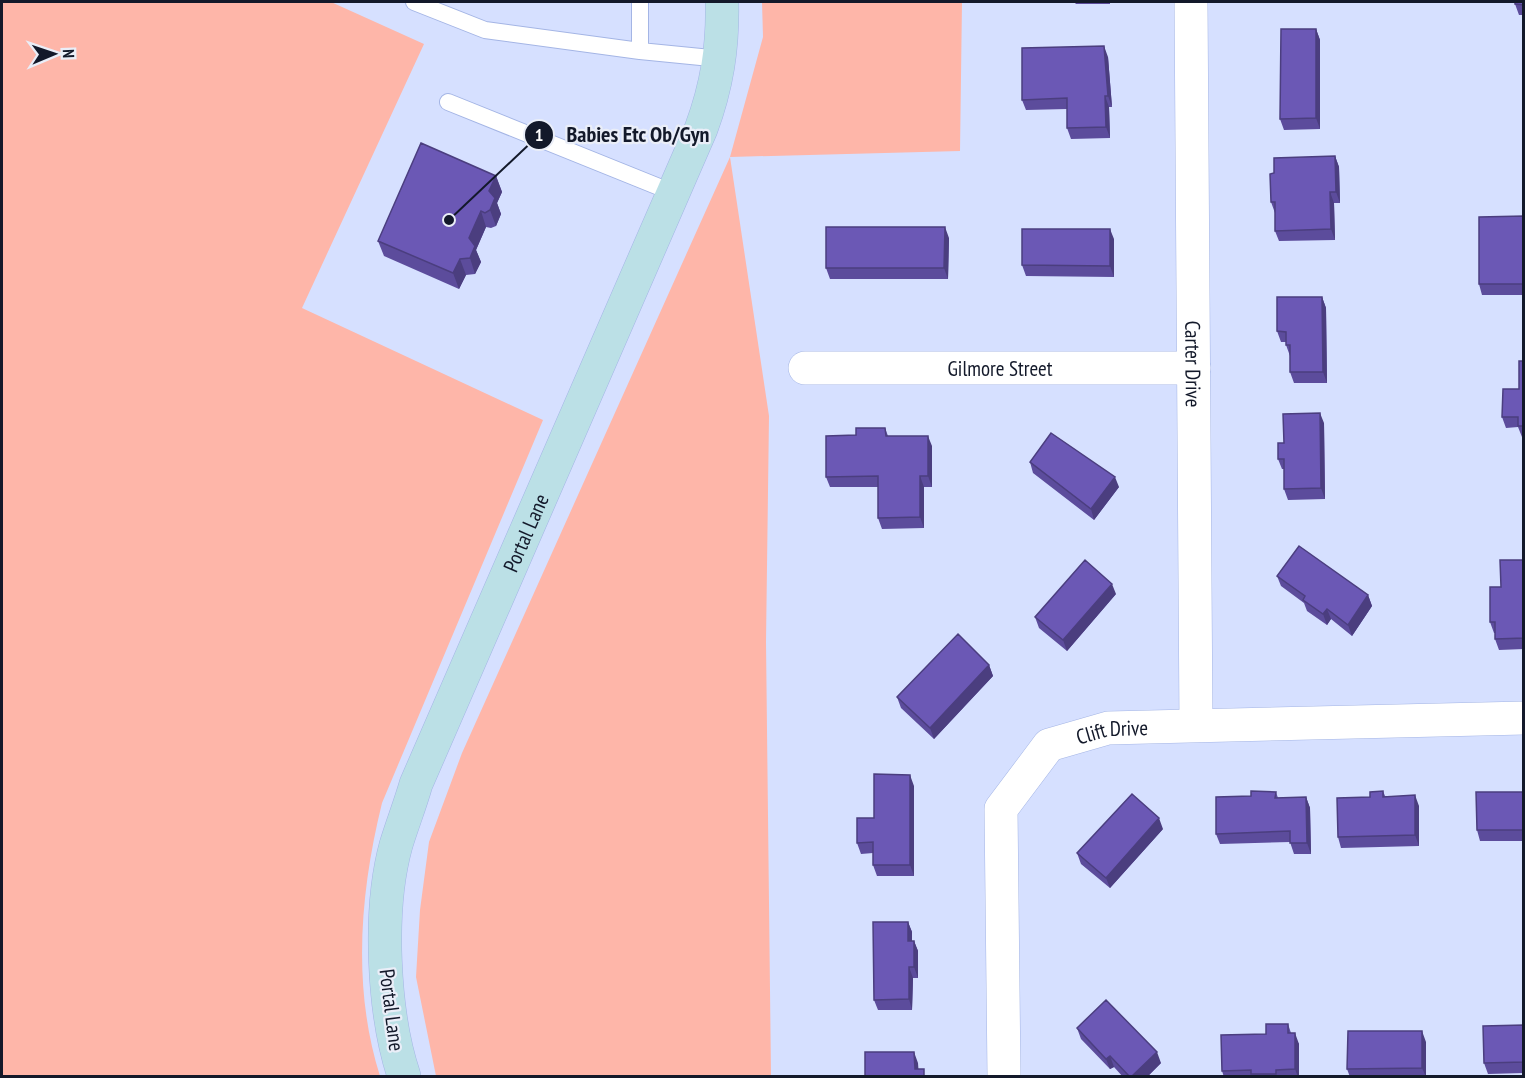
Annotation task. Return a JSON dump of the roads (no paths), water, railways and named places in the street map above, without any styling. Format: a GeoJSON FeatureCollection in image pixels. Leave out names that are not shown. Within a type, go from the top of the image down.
{"type":"FeatureCollection","features":[{"type":"Feature","properties":{"kind":"street","name":"Portal Lane"},"geometry":{"type":"LineString","coordinates":[[404,1077],[394,1043],[386,958],[388,905],[396,847],[416,784],[674,193],[714,94],[721,58],[722,2]]}},
{"type":"Feature","properties":{"kind":"street","name":"Carter Drive"},"geometry":{"type":"LineString","coordinates":[[1191,2],[1196,725]]}},
{"type":"Feature","properties":{"kind":"street","name":"Gilmore Street"},"geometry":{"type":"LineString","coordinates":[[805,368],[1194,368]]}},
{"type":"Feature","properties":{"kind":"street","name":"Clift Drive"},"geometry":{"type":"LineString","coordinates":[[1004,1077],[1001,809],[1049,745],[1108,728],[1524,718]]}},
{"type":"Feature","properties":{"kind":"lane"},"geometry":{"type":"LineString","coordinates":[[414,2],[485,30],[640,51],[721,58]]}},
{"type":"Feature","properties":{"kind":"lane"},"geometry":{"type":"LineString","coordinates":[[640,2],[640,51]]}},
{"type":"Feature","properties":{"kind":"lane"},"geometry":{"type":"LineString","coordinates":[[448,102],[674,193]]}},
{"type":"Feature","properties":{"kind":"place","name":"Babies Etc Ob/Gyn"},"geometry":{"type":"Point","coordinates":[449,220]}}]}
